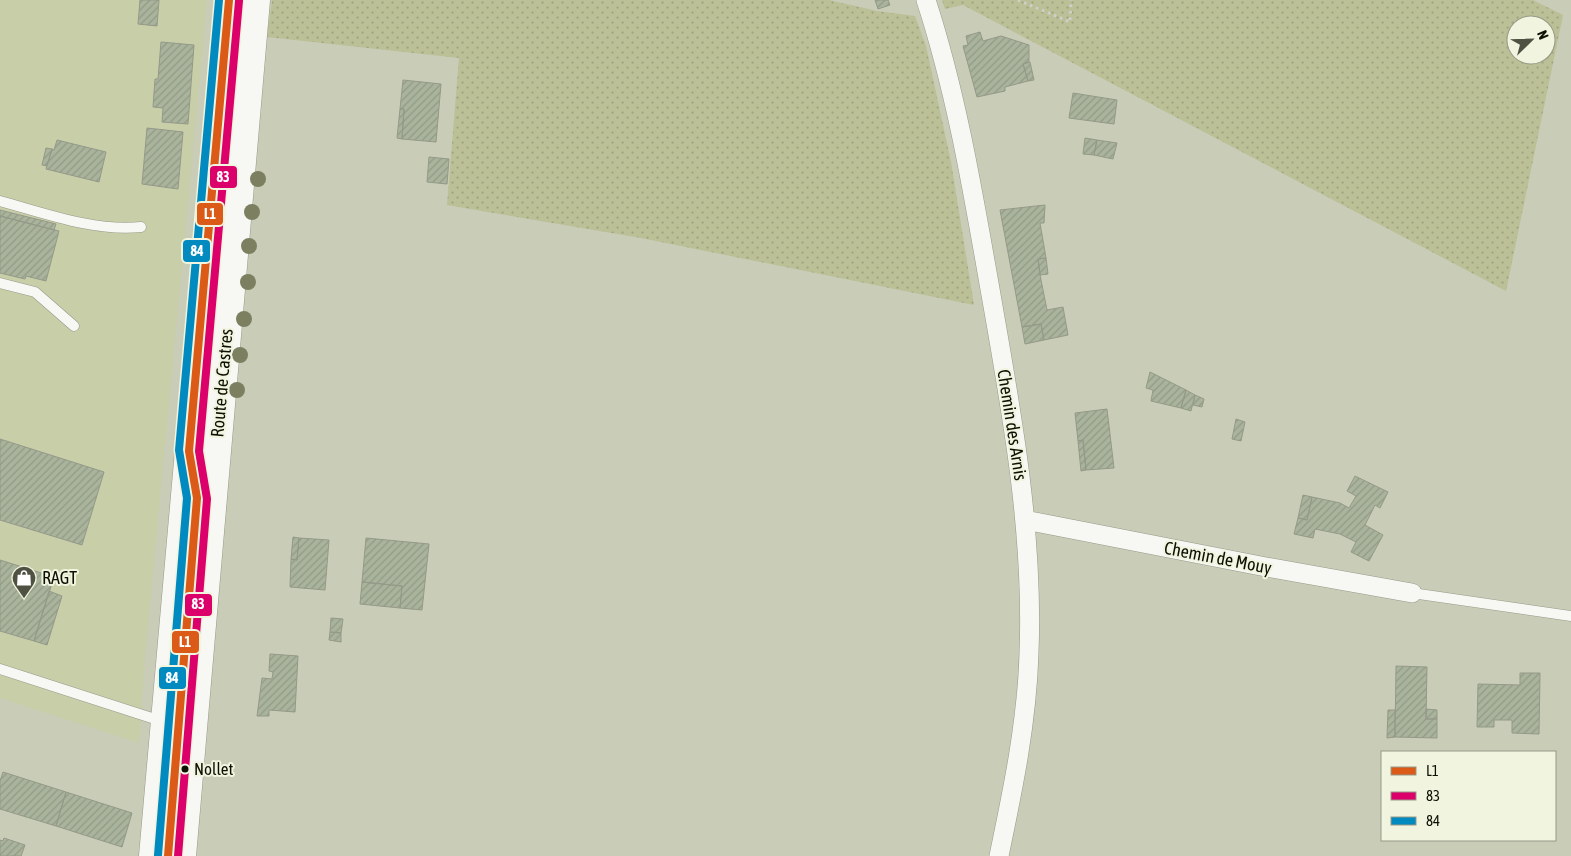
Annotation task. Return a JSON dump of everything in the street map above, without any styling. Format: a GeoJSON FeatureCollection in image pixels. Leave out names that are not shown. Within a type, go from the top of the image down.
{"type":"FeatureCollection","features":[{"type":"Feature","properties":{"kind":"main road","name":"Route de Castres"},"geometry":{"type":"LineString","coordinates":[[153,856],[229,0]]}},
{"type":"Feature","properties":{"kind":"main road","name":"Route de Castres"},"geometry":{"type":"LineString","coordinates":[[182,856],[256,0]]}},
{"type":"Feature","properties":{"kind":"street","name":"Chemin des Arnis"},"geometry":{"type":"LineString","coordinates":[[926,0],[948,74],[969,170],[1017,447],[1025,520],[1029,586],[1029,654],[1023,722],[1015,780],[999,856]]}},
{"type":"Feature","properties":{"kind":"street","name":"Chemin de Mouy"},"geometry":{"type":"LineString","coordinates":[[1025,520],[1266,568],[1412,594]]}},
{"type":"Feature","properties":{"kind":"lane"},"geometry":{"type":"LineString","coordinates":[[219,418],[212,344],[243,0]]}},
{"type":"Feature","properties":{"kind":"lane"},"geometry":{"type":"LineString","coordinates":[[0,202],[92,225],[128,228],[141,227]]}},
{"type":"Feature","properties":{"kind":"lane"},"geometry":{"type":"LineString","coordinates":[[0,283],[35,292],[74,326]]}},
{"type":"Feature","properties":{"kind":"lane"},"geometry":{"type":"LineString","coordinates":[[168,856],[197,498],[189,451]]}},
{"type":"Feature","properties":{"kind":"lane"},"geometry":{"type":"LineString","coordinates":[[1412,594],[1571,616]]}},
{"type":"Feature","properties":{"kind":"lane"},"geometry":{"type":"LineString","coordinates":[[0,669],[156,719]]}},
{"type":"Feature","properties":{"kind":"path"},"geometry":{"type":"LineString","coordinates":[[1018,0],[1070,22],[1071,0]]}},
{"type":"Feature","properties":{"kind":"shaded area"},"geometry":{"type":"Polygon","coordinates":[[[0,0],[207,0],[145,656],[139,743],[0,698],[0,0]]]}},
{"type":"Feature","properties":{"kind":"shaded area"},"geometry":{"type":"Polygon","coordinates":[[[272,0],[829,0],[877,11],[915,16],[926,46],[951,162],[974,305],[641,238],[447,205],[459,58],[267,37],[272,0]]]}},
{"type":"Feature","properties":{"kind":"shaded area"},"geometry":{"type":"Polygon","coordinates":[[[942,0],[1533,0],[1563,15],[1556,49],[1556,15],[1506,15],[1506,65],[1553,65],[1506,291],[963,5],[945,9],[942,0]]]}},
{"type":"Feature","properties":{"kind":"building"},"geometry":{"type":"Polygon","coordinates":[[[140,0],[159,0],[157,26],[138,24],[140,0]]]}},
{"type":"Feature","properties":{"kind":"building"},"geometry":{"type":"Polygon","coordinates":[[[875,0],[888,0],[890,5],[878,9],[875,0]]]}},
{"type":"Feature","properties":{"kind":"building"},"geometry":{"type":"Polygon","coordinates":[[[980,32],[983,41],[1001,36],[1029,45],[1029,62],[1023,64],[1028,81],[1005,87],[1005,91],[977,97],[963,46],[968,45],[966,36],[980,32]]]}},
{"type":"Feature","properties":{"kind":"building"},"geometry":{"type":"Polygon","coordinates":[[[161,42],[194,45],[188,124],[162,122],[163,108],[153,107],[155,79],[158,79],[161,42]]]}},
{"type":"Feature","properties":{"kind":"building"},"geometry":{"type":"Polygon","coordinates":[[[1030,62],[1034,80],[1028,81],[1023,64],[1030,62]]]}},
{"type":"Feature","properties":{"kind":"building"},"geometry":{"type":"Polygon","coordinates":[[[403,80],[441,84],[436,142],[402,139],[404,109],[400,109],[403,80]]]}},
{"type":"Feature","properties":{"kind":"building"},"geometry":{"type":"Polygon","coordinates":[[[1073,93],[1117,100],[1114,124],[1069,118],[1073,93]]]}},
{"type":"Feature","properties":{"kind":"building"},"geometry":{"type":"Polygon","coordinates":[[[400,109],[404,109],[402,139],[397,138],[400,109]]]}},
{"type":"Feature","properties":{"kind":"building"},"geometry":{"type":"Polygon","coordinates":[[[147,128],[183,132],[178,189],[142,184],[147,128]]]}},
{"type":"Feature","properties":{"kind":"building"},"geometry":{"type":"Polygon","coordinates":[[[1085,138],[1097,140],[1094,155],[1083,154],[1085,138]]]}},
{"type":"Feature","properties":{"kind":"building"},"geometry":{"type":"Polygon","coordinates":[[[57,140],[106,152],[99,182],[46,169],[57,140]]]}},
{"type":"Feature","properties":{"kind":"building"},"geometry":{"type":"Polygon","coordinates":[[[1097,140],[1117,143],[1113,159],[1094,155],[1097,140]]]}},
{"type":"Feature","properties":{"kind":"building"},"geometry":{"type":"Polygon","coordinates":[[[46,148],[52,149],[47,166],[42,165],[46,148]]]}},
{"type":"Feature","properties":{"kind":"building"},"geometry":{"type":"Polygon","coordinates":[[[429,157],[449,159],[447,184],[427,182],[429,157]]]}},
{"type":"Feature","properties":{"kind":"building"},"geometry":{"type":"Polygon","coordinates":[[[1045,205],[1044,223],[1040,223],[1046,258],[1038,259],[1040,275],[1047,310],[1063,307],[1068,335],[1044,340],[1041,324],[1022,327],[1000,210],[1045,205]]]}},
{"type":"Feature","properties":{"kind":"building"},"geometry":{"type":"Polygon","coordinates":[[[0,210],[56,224],[54,230],[0,216],[0,210]]]}},
{"type":"Feature","properties":{"kind":"building"},"geometry":{"type":"Polygon","coordinates":[[[0,216],[59,231],[46,281],[26,276],[25,279],[0,273],[0,216]]]}},
{"type":"Feature","properties":{"kind":"building"},"geometry":{"type":"Polygon","coordinates":[[[1046,258],[1048,274],[1040,275],[1038,259],[1046,258]]]}},
{"type":"Feature","properties":{"kind":"building"},"geometry":{"type":"Polygon","coordinates":[[[1041,324],[1044,340],[1025,344],[1022,327],[1041,324]]]}},
{"type":"Feature","properties":{"kind":"building"},"geometry":{"type":"Polygon","coordinates":[[[1150,372],[1186,390],[1181,408],[1151,401],[1153,390],[1146,388],[1150,372]]]}},
{"type":"Feature","properties":{"kind":"building"},"geometry":{"type":"Polygon","coordinates":[[[1186,390],[1195,395],[1191,411],[1181,408],[1186,390]]]}},
{"type":"Feature","properties":{"kind":"building"},"geometry":{"type":"Polygon","coordinates":[[[1195,395],[1204,399],[1202,407],[1193,405],[1195,395]]]}},
{"type":"Feature","properties":{"kind":"building"},"geometry":{"type":"Polygon","coordinates":[[[1107,409],[1114,468],[1086,470],[1083,440],[1078,441],[1075,413],[1107,409]]]}},
{"type":"Feature","properties":{"kind":"building"},"geometry":{"type":"Polygon","coordinates":[[[1236,419],[1245,422],[1241,441],[1232,439],[1236,419]]]}},
{"type":"Feature","properties":{"kind":"building"},"geometry":{"type":"Polygon","coordinates":[[[0,439],[104,472],[82,545],[0,520],[0,439]]]}},
{"type":"Feature","properties":{"kind":"building"},"geometry":{"type":"Polygon","coordinates":[[[1083,440],[1086,470],[1081,471],[1078,441],[1083,440]]]}},
{"type":"Feature","properties":{"kind":"building"},"geometry":{"type":"Polygon","coordinates":[[[1355,476],[1388,492],[1380,508],[1375,505],[1365,525],[1383,535],[1369,561],[1351,552],[1356,542],[1340,534],[1315,529],[1313,538],[1294,534],[1298,518],[1307,520],[1312,497],[1340,503],[1349,508],[1356,496],[1347,491],[1355,476]]]}},
{"type":"Feature","properties":{"kind":"building"},"geometry":{"type":"Polygon","coordinates":[[[1303,495],[1312,497],[1307,520],[1298,518],[1303,495]]]}},
{"type":"Feature","properties":{"kind":"building"},"geometry":{"type":"Polygon","coordinates":[[[293,537],[299,538],[297,560],[291,559],[293,537]]]}},
{"type":"Feature","properties":{"kind":"building"},"geometry":{"type":"Polygon","coordinates":[[[299,538],[329,540],[325,590],[290,587],[291,559],[297,560],[299,538]]]}},
{"type":"Feature","properties":{"kind":"building"},"geometry":{"type":"Polygon","coordinates":[[[366,538],[429,544],[422,610],[400,608],[402,586],[362,582],[366,538]]]}},
{"type":"Feature","properties":{"kind":"building"},"geometry":{"type":"Polygon","coordinates":[[[0,560],[54,577],[34,641],[0,631],[0,560]]]}},
{"type":"Feature","properties":{"kind":"building"},"geometry":{"type":"Polygon","coordinates":[[[362,582],[402,586],[400,608],[360,604],[362,582]]]}},
{"type":"Feature","properties":{"kind":"building"},"geometry":{"type":"Polygon","coordinates":[[[49,591],[62,596],[47,645],[34,641],[49,591]]]}},
{"type":"Feature","properties":{"kind":"building"},"geometry":{"type":"Polygon","coordinates":[[[331,618],[343,619],[341,633],[330,632],[331,618]]]}},
{"type":"Feature","properties":{"kind":"building"},"geometry":{"type":"Polygon","coordinates":[[[330,632],[341,633],[341,642],[329,640],[330,632]]]}},
{"type":"Feature","properties":{"kind":"building"},"geometry":{"type":"Polygon","coordinates":[[[270,654],[298,656],[295,712],[269,710],[269,716],[257,716],[262,678],[272,679],[273,672],[269,671],[270,654]]]}},
{"type":"Feature","properties":{"kind":"building"},"geometry":{"type":"Polygon","coordinates":[[[1396,666],[1427,667],[1426,719],[1437,719],[1437,738],[1395,737],[1396,666]]]}},
{"type":"Feature","properties":{"kind":"building"},"geometry":{"type":"Polygon","coordinates":[[[1520,673],[1540,673],[1539,734],[1512,733],[1512,720],[1494,720],[1494,727],[1477,727],[1478,684],[1520,685],[1520,673]]]}},
{"type":"Feature","properties":{"kind":"building"},"geometry":{"type":"Polygon","coordinates":[[[1426,709],[1437,710],[1437,719],[1426,719],[1426,709]]]}},
{"type":"Feature","properties":{"kind":"building"},"geometry":{"type":"Polygon","coordinates":[[[1388,710],[1395,710],[1395,737],[1387,738],[1388,710]]]}},
{"type":"Feature","properties":{"kind":"building"},"geometry":{"type":"Polygon","coordinates":[[[3,772],[66,792],[56,826],[0,809],[0,781],[3,772]]]}},
{"type":"Feature","properties":{"kind":"building"},"geometry":{"type":"Polygon","coordinates":[[[66,792],[132,813],[122,847],[56,826],[66,792]]]}},
{"type":"Feature","properties":{"kind":"building"},"geometry":{"type":"Polygon","coordinates":[[[4,838],[25,845],[21,856],[0,856],[0,840],[3,841],[4,838]]]}},
{"type":"Feature","properties":{"kind":"transit line","name":"84"},"geometry":{"type":"LineString","coordinates":[[158,855],[187,498],[179,450],[219,0]]}},
{"type":"Feature","properties":{"kind":"transit line","name":"L1"},"geometry":{"type":"LineString","coordinates":[[168,856],[197,498],[189,451],[229,0]]}},
{"type":"Feature","properties":{"kind":"transit line","name":"83"},"geometry":{"type":"LineString","coordinates":[[178,856],[207,499],[199,451],[239,1]]}},
{"type":"Feature","properties":{"kind":"place","name":"RAGT"},"geometry":{"type":"Point","coordinates":[24,599]}},
{"type":"Feature","properties":{"kind":"place","name":"Nollet"},"geometry":{"type":"Point","coordinates":[185,769]}}]}
